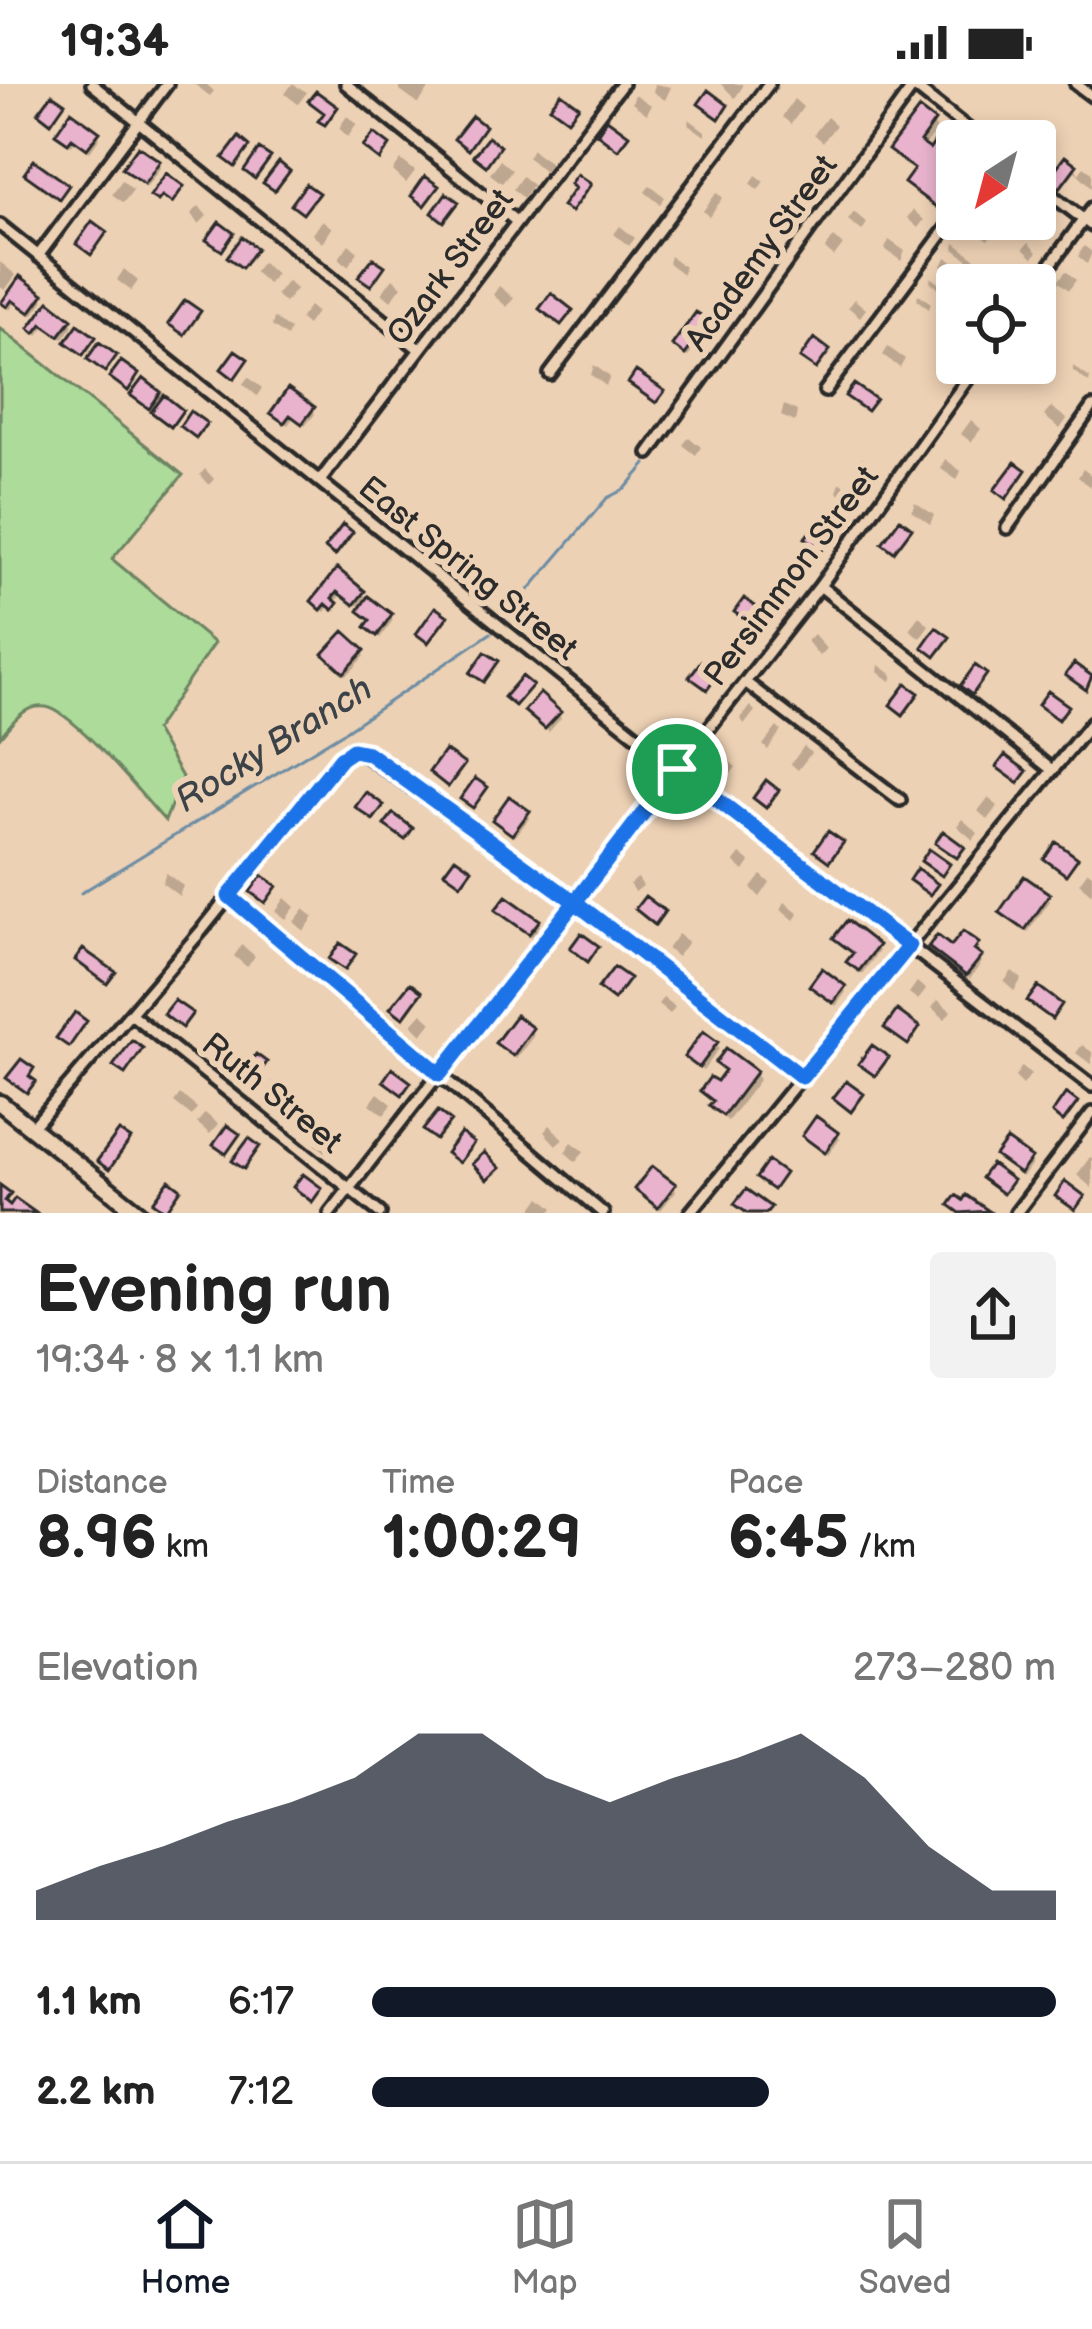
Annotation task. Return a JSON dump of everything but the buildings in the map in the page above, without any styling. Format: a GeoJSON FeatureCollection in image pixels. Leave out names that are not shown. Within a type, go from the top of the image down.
{"type":"FeatureCollection","features":[{"type":"Feature","properties":{"kind":"street"},"geometry":{"type":"LineString","coordinates":[[92,84],[419,349]]}},
{"type":"Feature","properties":{"kind":"street"},"geometry":{"type":"LineString","coordinates":[[38,256],[167,84]]}},
{"type":"Feature","properties":{"kind":"street","name":"Ozark Street"},"geometry":{"type":"LineString","coordinates":[[320,481],[622,84]]}},
{"type":"Feature","properties":{"kind":"street"},"geometry":{"type":"LineString","coordinates":[[550,374],[769,84]]}},
{"type":"Feature","properties":{"kind":"street"},"geometry":{"type":"LineString","coordinates":[[1076,84],[1092,97]]}},
{"type":"Feature","properties":{"kind":"street"},"geometry":{"type":"LineString","coordinates":[[349,85],[517,222]]}},
{"type":"Feature","properties":{"kind":"street"},"geometry":{"type":"LineString","coordinates":[[913,85],[957,120]]}},
{"type":"Feature","properties":{"kind":"street","name":"Academy Street"},"geometry":{"type":"LineString","coordinates":[[649,453],[913,85]]}},
{"type":"Feature","properties":{"kind":"street"},"geometry":{"type":"LineString","coordinates":[[1056,199],[1087,223]]}},
{"type":"Feature","properties":{"kind":"street"},"geometry":{"type":"LineString","coordinates":[[1053,264],[1087,223],[1092,208]]}},
{"type":"Feature","properties":{"kind":"street","name":"East Spring Street"},"geometry":{"type":"LineString","coordinates":[[0,225],[677,769],[1092,1086]]}},
{"type":"Feature","properties":{"kind":"street"},"geometry":{"type":"LineString","coordinates":[[825,391],[938,240]]}},
{"type":"Feature","properties":{"kind":"street","name":"Persimmon Street"},"geometry":{"type":"LineString","coordinates":[[330,1213],[820,586],[965,384]]}},
{"type":"Feature","properties":{"kind":"street"},"geometry":{"type":"LineString","coordinates":[[1007,528],[1092,407]]}},
{"type":"Feature","properties":{"kind":"street"},"geometry":{"type":"LineString","coordinates":[[820,586],[1052,770]]}},
{"type":"Feature","properties":{"kind":"street"},"geometry":{"type":"LineString","coordinates":[[745,682],[900,800]]}},
{"type":"Feature","properties":{"kind":"street"},"geometry":{"type":"LineString","coordinates":[[695,1211],[1092,722]]}},
{"type":"Feature","properties":{"kind":"street"},"geometry":{"type":"LineString","coordinates":[[32,1129],[341,758],[353,750],[368,753],[575,902],[802,1077]]}},
{"type":"Feature","properties":{"kind":"street"},"geometry":{"type":"LineString","coordinates":[[229,896],[603,1213]]}},
{"type":"Feature","properties":{"kind":"street","name":"Ruth Street"},"geometry":{"type":"LineString","coordinates":[[131,1014],[380,1213]]}},
{"type":"Feature","properties":{"kind":"street"},"geometry":{"type":"LineString","coordinates":[[0,1103],[140,1213]]}},
{"type":"Feature","properties":{"kind":"street"},"geometry":{"type":"LineString","coordinates":[[1016,1213],[1092,1113]]}},
{"type":"Feature","properties":{"kind":"green space"},"geometry":{"type":"Polygon","coordinates":[[[0,328],[183,475],[112,559],[214,643],[155,730],[182,777],[165,821],[90,738],[58,712],[31,708],[0,737],[0,328]]]}},
{"type":"Feature","properties":{"kind":"waterway","name":"Rocky Branch"},"geometry":{"type":"LineString","coordinates":[[506,617],[607,498],[625,489],[646,464]]}},
{"type":"Feature","properties":{"kind":"waterway","name":"Rocky Branch"},"geometry":{"type":"LineString","coordinates":[[81,893],[347,730],[491,633]]}},
{"type":"Feature","properties":{"kind":"route"},"geometry":{"type":"LineString","coordinates":[[677,769],[575,902],[368,753],[353,750],[341,758],[229,896],[440,1074],[575,902],[802,1077],[909,946],[677,769]]}}]}
